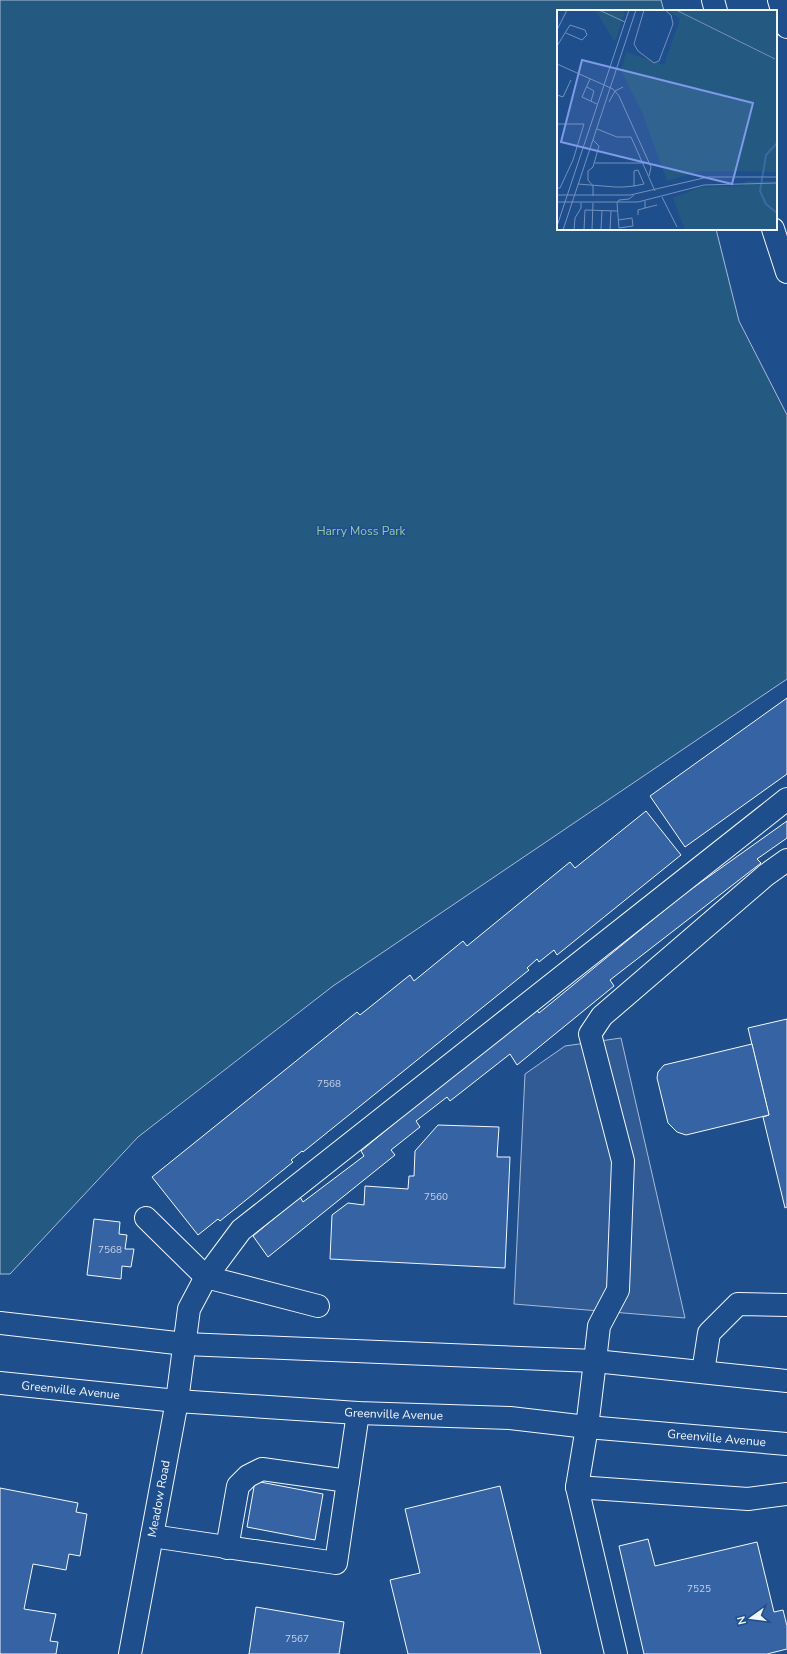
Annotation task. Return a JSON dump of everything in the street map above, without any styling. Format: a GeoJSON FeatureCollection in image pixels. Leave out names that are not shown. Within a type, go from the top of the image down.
{"type":"FeatureCollection","features":[{"type":"Feature","properties":{"kind":"main road"},"geometry":{"type":"LineString","coordinates":[[713,0],[716,10]]}},
{"type":"Feature","properties":{"kind":"main road"},"geometry":{"type":"LineString","coordinates":[[779,0],[787,27]]}},
{"type":"Feature","properties":{"kind":"main road"},"geometry":{"type":"LineString","coordinates":[[773,230],[787,272]]}},
{"type":"Feature","properties":{"kind":"main road","name":"Meadow Road"},"geometry":{"type":"LineString","coordinates":[[130,1654],[177,1401],[189,1309],[206,1277],[240,1230],[787,799]]}},
{"type":"Feature","properties":{"kind":"main road"},"geometry":{"type":"LineString","coordinates":[[616,1654],[577,1487],[587,1427],[599,1326],[618,1290],[623,1161],[590,1034],[602,1016],[766,875],[787,860]]}},
{"type":"Feature","properties":{"kind":"main road"},"geometry":{"type":"LineString","coordinates":[[146,1218],[206,1277],[318,1306]]}},
{"type":"Feature","properties":{"kind":"main road"},"geometry":{"type":"LineString","coordinates":[[703,1372],[708,1333],[738,1304],[787,1304]]}},
{"type":"Feature","properties":{"kind":"main road"},"geometry":{"type":"LineString","coordinates":[[0,1323],[185,1344],[595,1361],[787,1380]]}},
{"type":"Feature","properties":{"kind":"main road","name":"Greenville Avenue"},"geometry":{"type":"LineString","coordinates":[[0,1383],[177,1401],[358,1413],[510,1418],[587,1427],[787,1444]]}},
{"type":"Feature","properties":{"kind":"main road"},"geometry":{"type":"LineString","coordinates":[[152,1536],[336,1563],[358,1413]]}},
{"type":"Feature","properties":{"kind":"main road"},"geometry":{"type":"LineString","coordinates":[[227,1548],[238,1486],[248,1476],[262,1469],[348,1481]]}},
{"type":"Feature","properties":{"kind":"main road"},"geometry":{"type":"LineString","coordinates":[[577,1487],[748,1499],[787,1494]]}},
{"type":"Feature","properties":{"kind":"green space","name":"Harry Moss Park"},"geometry":{"type":"Polygon","coordinates":[[[0,0],[661,0],[664,10],[557,10],[557,230],[716,230],[739,321],[787,415],[787,679],[333,986],[138,1137],[10,1274],[0,1274],[0,0]]]}},
{"type":"Feature","properties":{"kind":"shaded area"},"geometry":{"type":"Polygon","coordinates":[[[621,1038],[685,1318],[514,1304],[525,1074],[565,1046],[621,1038]]]}},
{"type":"Feature","properties":{"kind":"building"},"geometry":{"type":"Polygon","coordinates":[[[787,698],[787,774],[685,847],[650,796],[787,698]]]}},
{"type":"Feature","properties":{"kind":"building"},"geometry":{"type":"Polygon","coordinates":[[[646,811],[681,855],[557,955],[554,950],[539,962],[537,959],[527,968],[529,970],[303,1152],[302,1151],[291,1160],[293,1162],[220,1221],[218,1219],[198,1235],[152,1177],[357,1012],[360,1015],[410,975],[414,981],[463,941],[467,946],[570,862],[575,868],[646,811]]]}},
{"type":"Feature","properties":{"kind":"building"},"geometry":{"type":"Polygon","coordinates":[[[787,821],[787,838],[757,859],[761,863],[610,980],[614,986],[517,1065],[510,1054],[450,1101],[447,1097],[416,1121],[420,1127],[391,1150],[395,1155],[268,1257],[253,1236],[300,1197],[303,1202],[364,1156],[361,1151],[535,1007],[539,1013],[683,895],[787,821]]]}},
{"type":"Feature","properties":{"kind":"building"},"geometry":{"type":"Polygon","coordinates":[[[787,1019],[787,1207],[785,1208],[763,1117],[769,1115],[748,1028],[787,1019]]]}},
{"type":"Feature","properties":{"kind":"building"},"geometry":{"type":"Polygon","coordinates":[[[752,1044],[769,1115],[686,1135],[677,1132],[668,1123],[657,1078],[658,1072],[664,1065],[752,1044]]]}},
{"type":"Feature","properties":{"kind":"building"},"geometry":{"type":"Polygon","coordinates":[[[438,1125],[499,1127],[497,1157],[510,1157],[505,1268],[330,1259],[332,1215],[348,1203],[364,1205],[365,1186],[408,1189],[409,1176],[414,1176],[415,1151],[438,1125]]]}},
{"type":"Feature","properties":{"kind":"building"},"geometry":{"type":"Polygon","coordinates":[[[94,1219],[120,1222],[119,1234],[127,1235],[125,1249],[134,1249],[131,1267],[122,1266],[121,1279],[87,1275],[94,1219]]]}},
{"type":"Feature","properties":{"kind":"building"},"geometry":{"type":"Polygon","coordinates":[[[255,1481],[323,1494],[315,1540],[247,1527],[255,1481]]]}},
{"type":"Feature","properties":{"kind":"building"},"geometry":{"type":"Polygon","coordinates":[[[500,1486],[541,1654],[408,1654],[390,1580],[420,1573],[405,1509],[500,1486]]]}},
{"type":"Feature","properties":{"kind":"building"},"geometry":{"type":"Polygon","coordinates":[[[0,1488],[78,1503],[76,1512],[87,1514],[80,1556],[69,1554],[66,1570],[33,1564],[24,1609],[56,1614],[50,1641],[58,1642],[56,1654],[0,1654],[0,1488]]]}},
{"type":"Feature","properties":{"kind":"building"},"geometry":{"type":"Polygon","coordinates":[[[648,1539],[655,1566],[757,1542],[774,1612],[783,1610],[787,1626],[787,1649],[767,1654],[644,1654],[619,1546],[648,1539]]]}},
{"type":"Feature","properties":{"kind":"building"},"geometry":{"type":"Polygon","coordinates":[[[256,1607],[344,1622],[339,1654],[249,1654],[256,1607]]]}}]}
